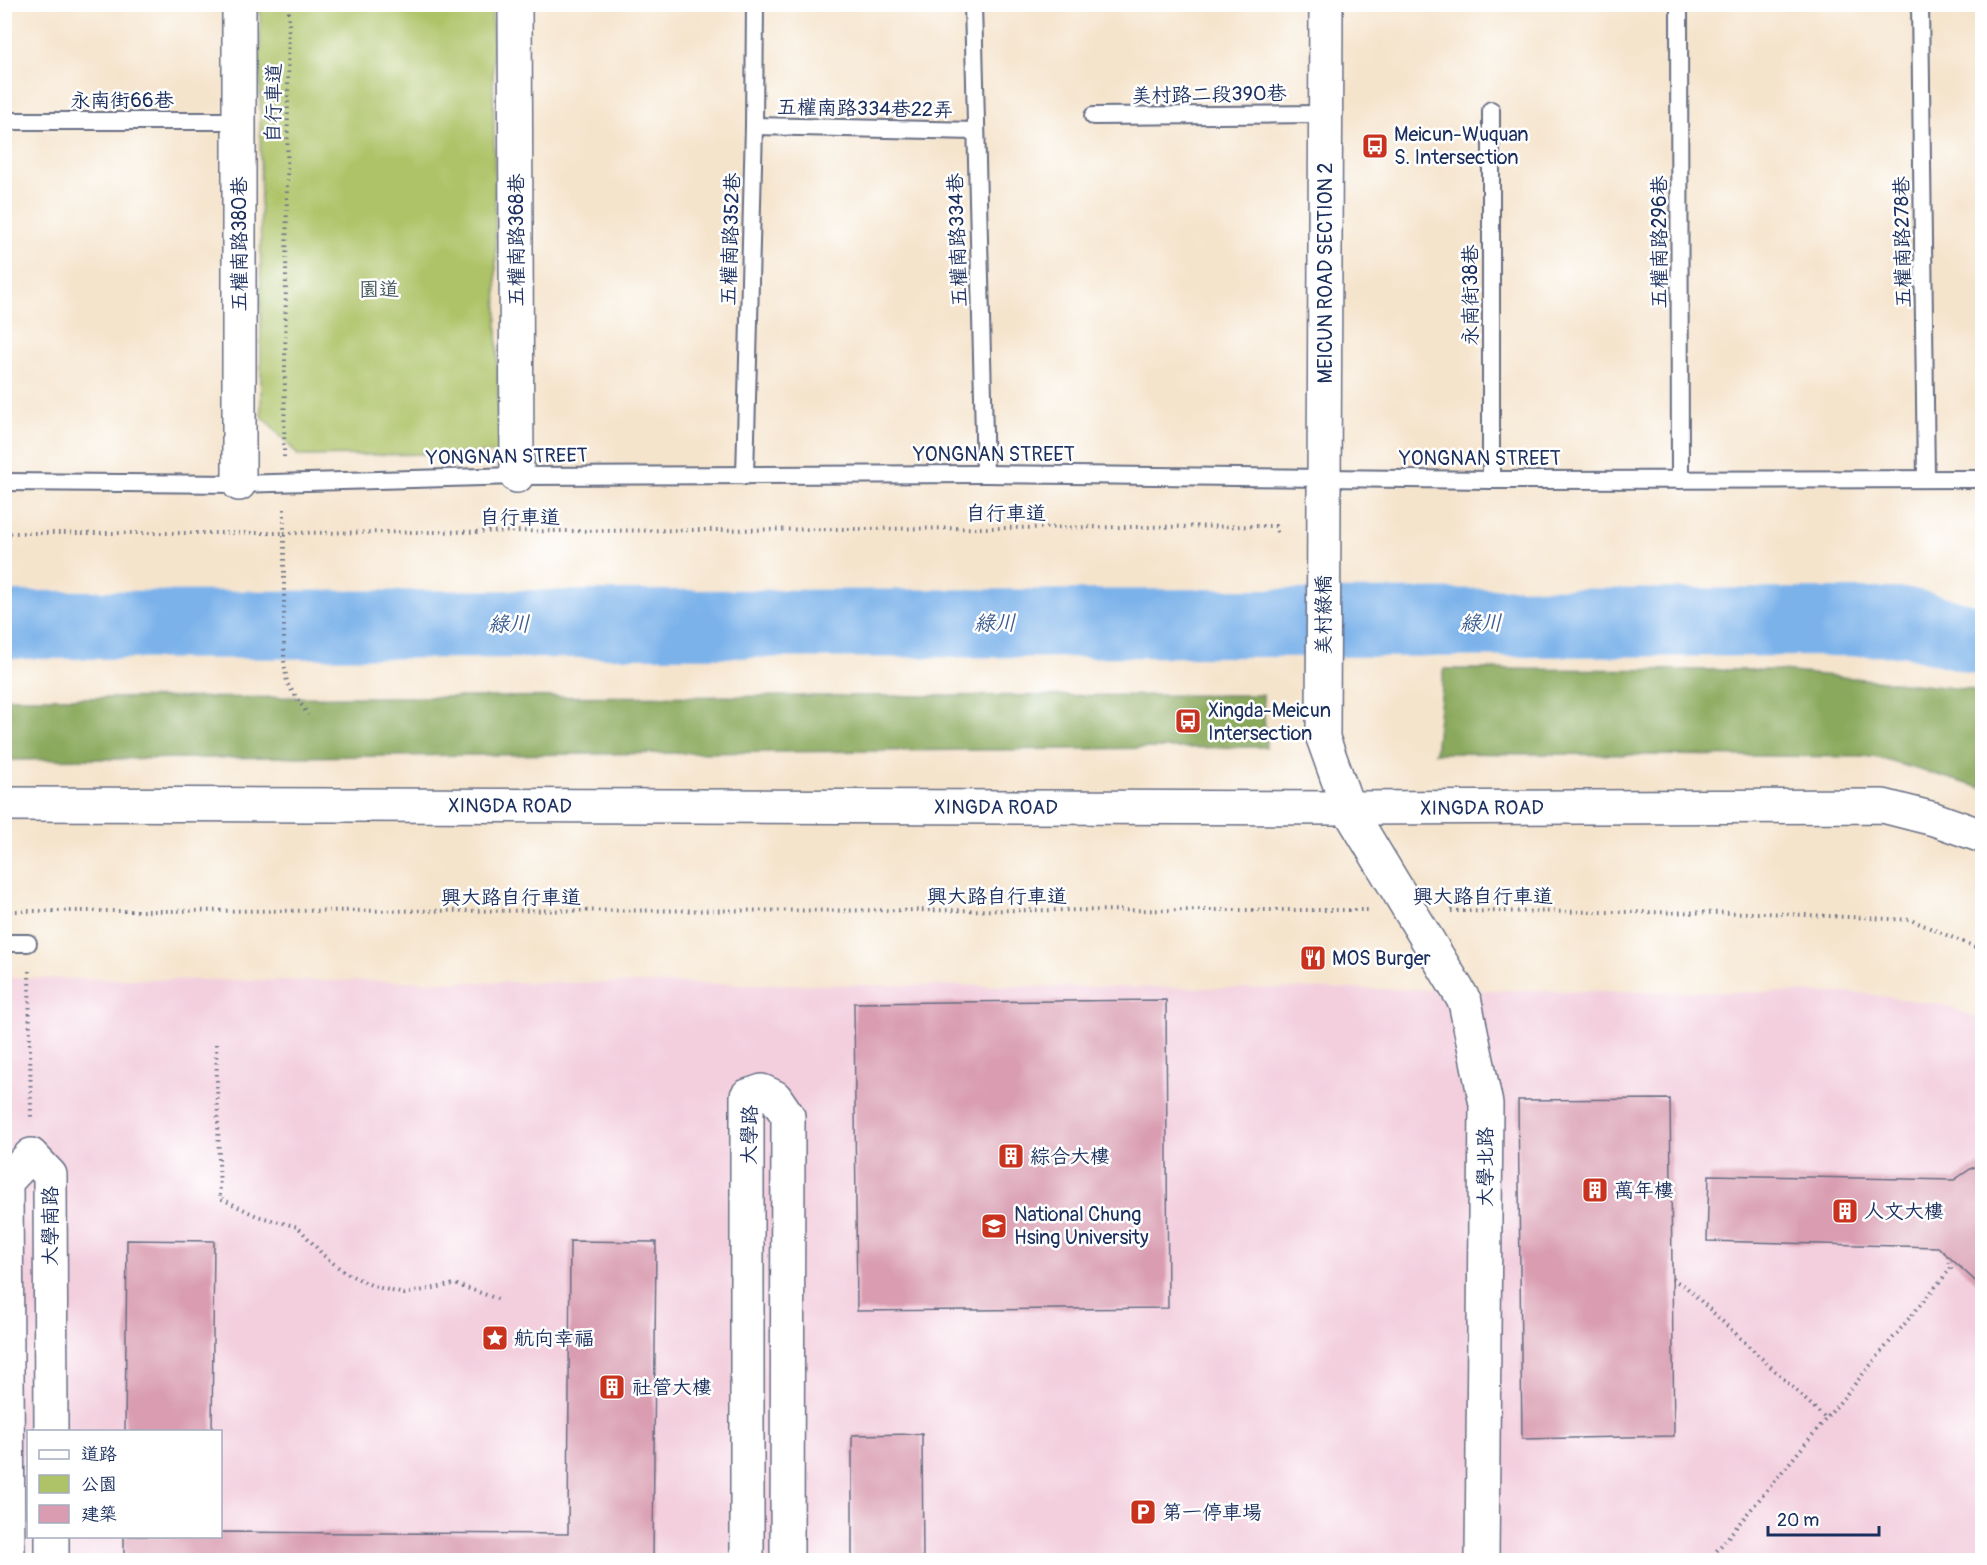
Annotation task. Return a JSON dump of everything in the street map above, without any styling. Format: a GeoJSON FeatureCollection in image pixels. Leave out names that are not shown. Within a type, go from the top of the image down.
{"type":"FeatureCollection","features":[{"type":"Feature","properties":{"kind":"street","name":"五權南路380巷"},"geometry":{"type":"LineString","coordinates":[[239,4],[239,484]]}},
{"type":"Feature","properties":{"kind":"street","name":"五權南路368巷"},"geometry":{"type":"LineString","coordinates":[[515,4],[517,476]]}},
{"type":"Feature","properties":{"kind":"street","name":"MEICUN ROAD SECTION 2"},"geometry":{"type":"LineString","coordinates":[[1323,541],[1326,4]]}},
{"type":"Feature","properties":{"kind":"street","name":"美村綠橋"},"geometry":{"type":"LineString","coordinates":[[1323,541],[1323,738],[1348,808]]}},
{"type":"Feature","properties":{"kind":"street","name":"XINGDA ROAD"},"geometry":{"type":"LineString","coordinates":[[4,804],[1348,808],[1883,806],[1934,819],[1983,836]]}},
{"type":"Feature","properties":{"kind":"street","name":"大學北路"},"geometry":{"type":"LineString","coordinates":[[1348,808],[1465,1002],[1486,1104],[1482,1560]]}},
{"type":"Feature","properties":{"kind":"street","name":"大學路"},"geometry":{"type":"LineString","coordinates":[[747,1560],[747,1096],[762,1091],[775,1097],[788,1116],[788,1560]]}},
{"type":"Feature","properties":{"kind":"street","name":"大學南路"},"geometry":{"type":"LineString","coordinates":[[8,1560],[6,1182],[22,1155],[50,1175],[51,1430]]}},
{"type":"Feature","properties":{"kind":"street"},"geometry":{"type":"LineString","coordinates":[[52,1538],[52,1560]]}},
{"type":"Feature","properties":{"kind":"lane","name":"五權南路352巷"},"geometry":{"type":"LineString","coordinates":[[745,476],[755,4]]}},
{"type":"Feature","properties":{"kind":"lane","name":"五權南路334巷"},"geometry":{"type":"LineString","coordinates":[[973,4],[985,474]]}},
{"type":"Feature","properties":{"kind":"lane","name":"五權南路296巷"},"geometry":{"type":"LineString","coordinates":[[1679,4],[1680,480]]}},
{"type":"Feature","properties":{"kind":"lane","name":"五權南路278巷"},"geometry":{"type":"LineString","coordinates":[[1920,4],[1926,479]]}},
{"type":"Feature","properties":{"kind":"lane","name":"永南街38巷"},"geometry":{"type":"LineString","coordinates":[[1491,110],[1491,480]]}},
{"type":"Feature","properties":{"kind":"lane","name":"美村路二段390巷"},"geometry":{"type":"LineString","coordinates":[[1093,116],[1325,114]]}},
{"type":"Feature","properties":{"kind":"lane","name":"永南街66巷"},"geometry":{"type":"LineString","coordinates":[[4,121],[239,121]]}},
{"type":"Feature","properties":{"kind":"lane","name":"五權南路334巷22弄"},"geometry":{"type":"LineString","coordinates":[[754,126],[975,131]]}},
{"type":"Feature","properties":{"kind":"lane","name":"YONGNAN STREET"},"geometry":{"type":"LineString","coordinates":[[4,482],[239,484],[517,476],[985,474],[1491,480],[1983,479]]}},
{"type":"Feature","properties":{"kind":"lane"},"geometry":{"type":"LineString","coordinates":[[4,943],[28,943]]}},
{"type":"Feature","properties":{"kind":"path","name":"自行車道"},"geometry":{"type":"LineString","coordinates":[[289,4],[284,533],[1275,526],[1278,535]]}},
{"type":"Feature","properties":{"kind":"path"},"geometry":{"type":"LineString","coordinates":[[4,533],[284,533],[284,660],[287,683],[308,715]]}},
{"type":"Feature","properties":{"kind":"path","name":"興大路自行車道"},"geometry":{"type":"LineString","coordinates":[[4,911],[1411,911],[1765,914],[1911,920],[1983,950]]}},
{"type":"Feature","properties":{"kind":"path"},"geometry":{"type":"LineString","coordinates":[[22,1155],[28,943]]}},
{"type":"Feature","properties":{"kind":"path"},"geometry":{"type":"LineString","coordinates":[[216,1044],[220,1198],[258,1216],[298,1227],[330,1261],[344,1272],[373,1286],[404,1294],[455,1284],[501,1300]]}},
{"type":"Feature","properties":{"kind":"path"},"geometry":{"type":"LineString","coordinates":[[1709,1560],[1951,1268],[1947,1255]]}},
{"type":"Feature","properties":{"kind":"path"},"geometry":{"type":"LineString","coordinates":[[1672,1280],[1686,1287],[1825,1418]]}},
{"type":"Feature","properties":{"kind":"shaded area","name":"National Chung Hsing University"},"geometry":{"type":"Polygon","coordinates":[[[5,978],[1861,993],[1944,1005],[1982,1020],[1982,1560],[5,1560],[5,978]]]}},
{"type":"Feature","properties":{"kind":"green space","name":"園道"},"geometry":{"type":"Polygon","coordinates":[[[260,5],[492,5],[499,453],[299,456],[261,415],[260,5]]]}},
{"type":"Feature","properties":{"kind":"green space"},"geometry":{"type":"Polygon","coordinates":[[[1444,669],[1772,670],[1974,690],[1982,693],[1982,788],[1875,757],[1435,753],[1444,669]]]}},
{"type":"Feature","properties":{"kind":"green space"},"geometry":{"type":"Polygon","coordinates":[[[1263,695],[1266,747],[5,760],[5,698],[1263,695]]]}},
{"type":"Feature","properties":{"kind":"building","name":"綜合大樓"},"geometry":{"type":"Polygon","coordinates":[[[1166,1000],[1168,1308],[857,1311],[854,1003],[1166,1000]]]}},
{"type":"Feature","properties":{"kind":"building","name":"萬年樓"},"geometry":{"type":"Polygon","coordinates":[[[1670,1099],[1674,1436],[1522,1439],[1518,1100],[1670,1099]]]}},
{"type":"Feature","properties":{"kind":"building","name":"人文大樓"},"geometry":{"type":"Polygon","coordinates":[[[1982,1165],[1982,1287],[1938,1247],[1707,1241],[1709,1175],[1954,1180],[1972,1168],[1982,1165]]]}},
{"type":"Feature","properties":{"kind":"building"},"geometry":{"type":"Polygon","coordinates":[[[127,1240],[214,1241],[212,1430],[125,1430],[127,1240]]]}},
{"type":"Feature","properties":{"kind":"building","name":"社管大樓"},"geometry":{"type":"Polygon","coordinates":[[[570,1241],[656,1242],[653,1560],[124,1560],[124,1538],[222,1538],[222,1532],[568,1534],[570,1241]]]}},
{"type":"Feature","properties":{"kind":"building"},"geometry":{"type":"Polygon","coordinates":[[[922,1434],[923,1560],[852,1560],[852,1435],[922,1434]]]}},
{"type":"Feature","properties":{"kind":"waterway","name":"綠川"},"geometry":{"type":"LineString","coordinates":[[4,625],[1907,622],[1982,641]]}},
{"type":"Feature","properties":{"kind":"place","name":"Meicun-Wuquan S. Intersection"},"geometry":{"type":"Point","coordinates":[1375,146]}},
{"type":"Feature","properties":{"kind":"place","name":"Xingda-Meicun Intersection"},"geometry":{"type":"Point","coordinates":[1188,721]}},
{"type":"Feature","properties":{"kind":"place","name":"MOS Burger"},"geometry":{"type":"Point","coordinates":[1313,958]}},
{"type":"Feature","properties":{"kind":"place","name":"綜合大樓"},"geometry":{"type":"Point","coordinates":[1011,1156]}},
{"type":"Feature","properties":{"kind":"place","name":"萬年樓"},"geometry":{"type":"Point","coordinates":[1595,1190]}},
{"type":"Feature","properties":{"kind":"place","name":"人文大樓"},"geometry":{"type":"Point","coordinates":[1845,1211]}},
{"type":"Feature","properties":{"kind":"place","name":"National Chung Hsing University"},"geometry":{"type":"Point","coordinates":[994,1226]}},
{"type":"Feature","properties":{"kind":"place","name":"航向幸福"},"geometry":{"type":"Point","coordinates":[495,1338]}},
{"type":"Feature","properties":{"kind":"place","name":"社管大樓"},"geometry":{"type":"Point","coordinates":[612,1387]}},
{"type":"Feature","properties":{"kind":"place","name":"第一停車場"},"geometry":{"type":"Point","coordinates":[1143,1512]}}]}
